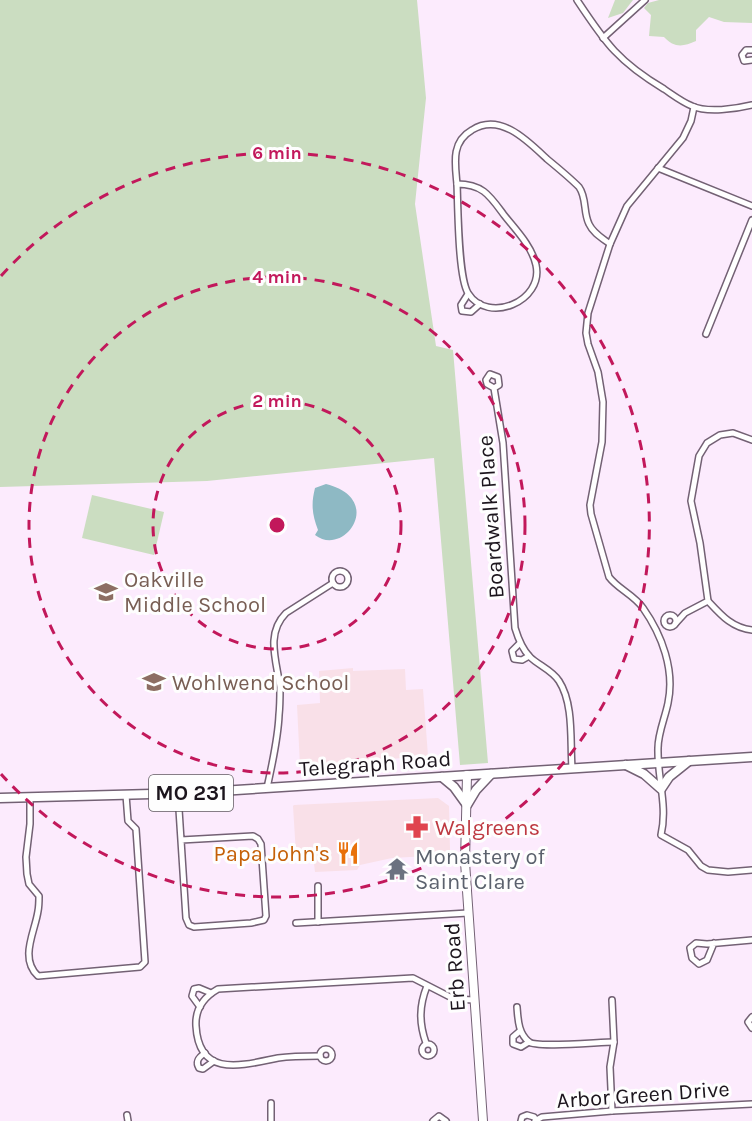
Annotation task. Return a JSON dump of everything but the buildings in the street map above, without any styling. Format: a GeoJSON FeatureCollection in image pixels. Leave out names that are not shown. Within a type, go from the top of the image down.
{"type":"FeatureCollection","features":[{"type":"Feature","properties":{"kind":"main road","name":"Telegraph Road"},"geometry":{"type":"LineString","coordinates":[[0,798],[178,794],[752,757]]}},
{"type":"Feature","properties":{"kind":"main road"},"geometry":{"type":"LineString","coordinates":[[625,765],[644,774],[662,789],[669,777],[690,760]]}},
{"type":"Feature","properties":{"kind":"main road"},"geometry":{"type":"LineString","coordinates":[[467,805],[476,790],[491,774]]}},
{"type":"Feature","properties":{"kind":"main road"},"geometry":{"type":"LineString","coordinates":[[442,777],[461,794],[467,805]]}},
{"type":"Feature","properties":{"kind":"street"},"geometry":{"type":"LineString","coordinates":[[577,0],[618,57],[634,70],[694,107],[730,110],[752,105]]}},
{"type":"Feature","properties":{"kind":"street"},"geometry":{"type":"LineString","coordinates":[[603,38],[645,0]]}},
{"type":"Feature","properties":{"kind":"street"},"geometry":{"type":"LineString","coordinates":[[752,50],[746,50],[742,55],[744,61],[752,60]]}},
{"type":"Feature","properties":{"kind":"street"},"geometry":{"type":"LineString","coordinates":[[694,107],[683,138],[629,202],[610,244],[588,313],[586,333],[602,387],[603,402],[602,442],[591,495],[591,514],[609,577],[638,602],[665,652],[669,675],[668,702],[659,743],[664,819],[661,835],[688,850],[701,866],[708,870],[728,872],[752,870]]}},
{"type":"Feature","properties":{"kind":"street"},"geometry":{"type":"LineString","coordinates":[[457,184],[473,185],[491,197],[530,249],[537,267],[536,281],[532,291],[521,300],[506,307],[495,308],[480,304],[468,294],[462,277],[455,155],[463,135],[476,127],[490,124],[508,128],[525,139],[579,187],[583,194],[589,224],[594,232],[610,244]]}},
{"type":"Feature","properties":{"kind":"street"},"geometry":{"type":"LineString","coordinates":[[658,168],[752,206]]}},
{"type":"Feature","properties":{"kind":"street"},"geometry":{"type":"LineString","coordinates":[[706,334],[752,220]]}},
{"type":"Feature","properties":{"kind":"street"},"geometry":{"type":"LineString","coordinates":[[468,294],[462,301],[462,311],[471,312],[480,304]]}},
{"type":"Feature","properties":{"kind":"street","name":"Boardwalk Place"},"geometry":{"type":"LineString","coordinates":[[494,388],[504,454],[515,628],[520,643],[529,656],[557,678],[563,689],[567,704],[572,768]]}},
{"type":"Feature","properties":{"kind":"street"},"geometry":{"type":"LineString","coordinates":[[752,440],[733,433],[720,435],[707,443],[699,456],[691,501],[700,543],[708,601],[732,624],[752,630]]}},
{"type":"Feature","properties":{"kind":"street"},"geometry":{"type":"LineString","coordinates":[[267,788],[279,716],[280,687],[274,641],[275,629],[286,613],[333,583]]}},
{"type":"Feature","properties":{"kind":"street"},"geometry":{"type":"LineString","coordinates":[[664,623],[669,627],[685,613],[708,601]]}},
{"type":"Feature","properties":{"kind":"street"},"geometry":{"type":"LineString","coordinates":[[664,623],[665,617],[671,614],[685,613]]}},
{"type":"Feature","properties":{"kind":"street"},"geometry":{"type":"LineString","coordinates":[[671,614],[676,618],[675,624]]}},
{"type":"Feature","properties":{"kind":"street"},"geometry":{"type":"LineString","coordinates":[[654,628],[664,623]]}},
{"type":"Feature","properties":{"kind":"street","name":"Boardwalk Place"},"geometry":{"type":"LineString","coordinates":[[520,643],[512,651],[514,659],[522,660],[529,656]]}},
{"type":"Feature","properties":{"kind":"street","name":"Erb Road"},"geometry":{"type":"LineString","coordinates":[[467,775],[465,862],[483,1121]]}},
{"type":"Feature","properties":{"kind":"street"},"geometry":{"type":"LineString","coordinates":[[178,794],[186,918],[189,925],[194,927],[228,925],[264,920],[266,916],[262,854],[258,839],[253,836],[181,840]]}},
{"type":"Feature","properties":{"kind":"street"},"geometry":{"type":"LineString","coordinates":[[30,797],[27,874],[29,884],[39,896],[39,910],[29,941],[33,971],[38,976],[140,967],[145,962],[136,829],[128,821],[126,795]]}},
{"type":"Feature","properties":{"kind":"street"},"geometry":{"type":"LineString","coordinates":[[318,886],[318,922]]}},
{"type":"Feature","properties":{"kind":"street"},"geometry":{"type":"LineString","coordinates":[[296,923],[468,913]]}},
{"type":"Feature","properties":{"kind":"street"},"geometry":{"type":"LineString","coordinates":[[714,944],[707,960],[699,964],[692,958],[690,948],[696,943],[714,944],[752,940]]}},
{"type":"Feature","properties":{"kind":"street"},"geometry":{"type":"LineString","coordinates":[[320,1056],[292,1056],[236,1066],[214,1061],[199,1045],[196,1023],[200,1006],[205,997],[218,989],[385,978],[413,978],[454,999],[474,1000]]}},
{"type":"Feature","properties":{"kind":"street"},"geometry":{"type":"LineString","coordinates":[[426,1043],[420,1026],[420,1002],[427,986]]}},
{"type":"Feature","properties":{"kind":"street"},"geometry":{"type":"LineString","coordinates":[[200,1006],[192,996],[194,989],[199,988],[211,993]]}},
{"type":"Feature","properties":{"kind":"street"},"geometry":{"type":"LineString","coordinates":[[612,1000],[614,1042],[610,1067],[612,1110]]}},
{"type":"Feature","properties":{"kind":"street"},"geometry":{"type":"LineString","coordinates":[[517,1007],[520,1031],[530,1042],[547,1046],[578,1042],[614,1042]]}},
{"type":"Feature","properties":{"kind":"street"},"geometry":{"type":"LineString","coordinates":[[752,1017],[748,1022],[752,1028]]}},
{"type":"Feature","properties":{"kind":"street"},"geometry":{"type":"LineString","coordinates":[[520,1031],[513,1037],[513,1044],[521,1047],[530,1042]]}},
{"type":"Feature","properties":{"kind":"street"},"geometry":{"type":"LineString","coordinates":[[205,1053],[197,1062],[199,1068],[203,1069],[214,1061]]}},
{"type":"Feature","properties":{"kind":"street"},"geometry":{"type":"LineString","coordinates":[[271,1103],[271,1121]]}},
{"type":"Feature","properties":{"kind":"street","name":"Arbor Green Drive"},"geometry":{"type":"LineString","coordinates":[[521,1121],[522,1117],[527,1115],[534,1117],[536,1121],[542,1117],[612,1110],[752,1104]]}},
{"type":"Feature","properties":{"kind":"street"},"geometry":{"type":"LineString","coordinates":[[434,1121],[439,1116],[446,1121]]}},
{"type":"Feature","properties":{"kind":"shaded area"},"geometry":{"type":"Polygon","coordinates":[[[353,668],[353,671],[405,669],[406,690],[423,689],[428,756],[300,766],[297,705],[320,703],[319,671],[353,668]]]}},
{"type":"Feature","properties":{"kind":"shaded area"},"geometry":{"type":"Polygon","coordinates":[[[438,798],[449,806],[450,850],[446,855],[392,858],[360,865],[357,870],[315,872],[313,855],[296,854],[294,805],[438,798]]]}},
{"type":"Feature","properties":{"kind":"green space"},"geometry":{"type":"Polygon","coordinates":[[[0,0],[417,0],[426,98],[415,204],[436,346],[453,350],[488,763],[460,765],[434,458],[207,481],[0,487],[0,0]]]}},
{"type":"Feature","properties":{"kind":"green space"},"geometry":{"type":"Polygon","coordinates":[[[615,0],[633,0],[623,13],[608,18],[615,0]]]}},
{"type":"Feature","properties":{"kind":"green space"},"geometry":{"type":"Polygon","coordinates":[[[659,0],[752,0],[752,23],[724,22],[709,17],[696,30],[696,41],[675,45],[664,37],[649,36],[651,15],[644,8],[648,3],[659,0]]]}},
{"type":"Feature","properties":{"kind":"green space"},"geometry":{"type":"Polygon","coordinates":[[[92,495],[164,512],[154,555],[82,538],[92,495]]]}},
{"type":"Feature","properties":{"kind":"water"},"geometry":{"type":"Polygon","coordinates":[[[326,484],[344,491],[354,502],[357,513],[354,524],[347,533],[337,539],[326,540],[315,535],[318,530],[313,514],[315,488],[326,484]]]}},
{"type":"Feature","properties":{"kind":"place","name":"Oakville Middle School"},"geometry":{"type":"Point","coordinates":[106,592]}},
{"type":"Feature","properties":{"kind":"place","name":"Wohlwend School"},"geometry":{"type":"Point","coordinates":[154,682]}},
{"type":"Feature","properties":{"kind":"place","name":"Walgreens"},"geometry":{"type":"Point","coordinates":[417,827]}},
{"type":"Feature","properties":{"kind":"place","name":"Papa John's"},"geometry":{"type":"Point","coordinates":[348,853]}},
{"type":"Feature","properties":{"kind":"place","name":"Monastery of Saint Clare"},"geometry":{"type":"Point","coordinates":[397,869]}}]}
